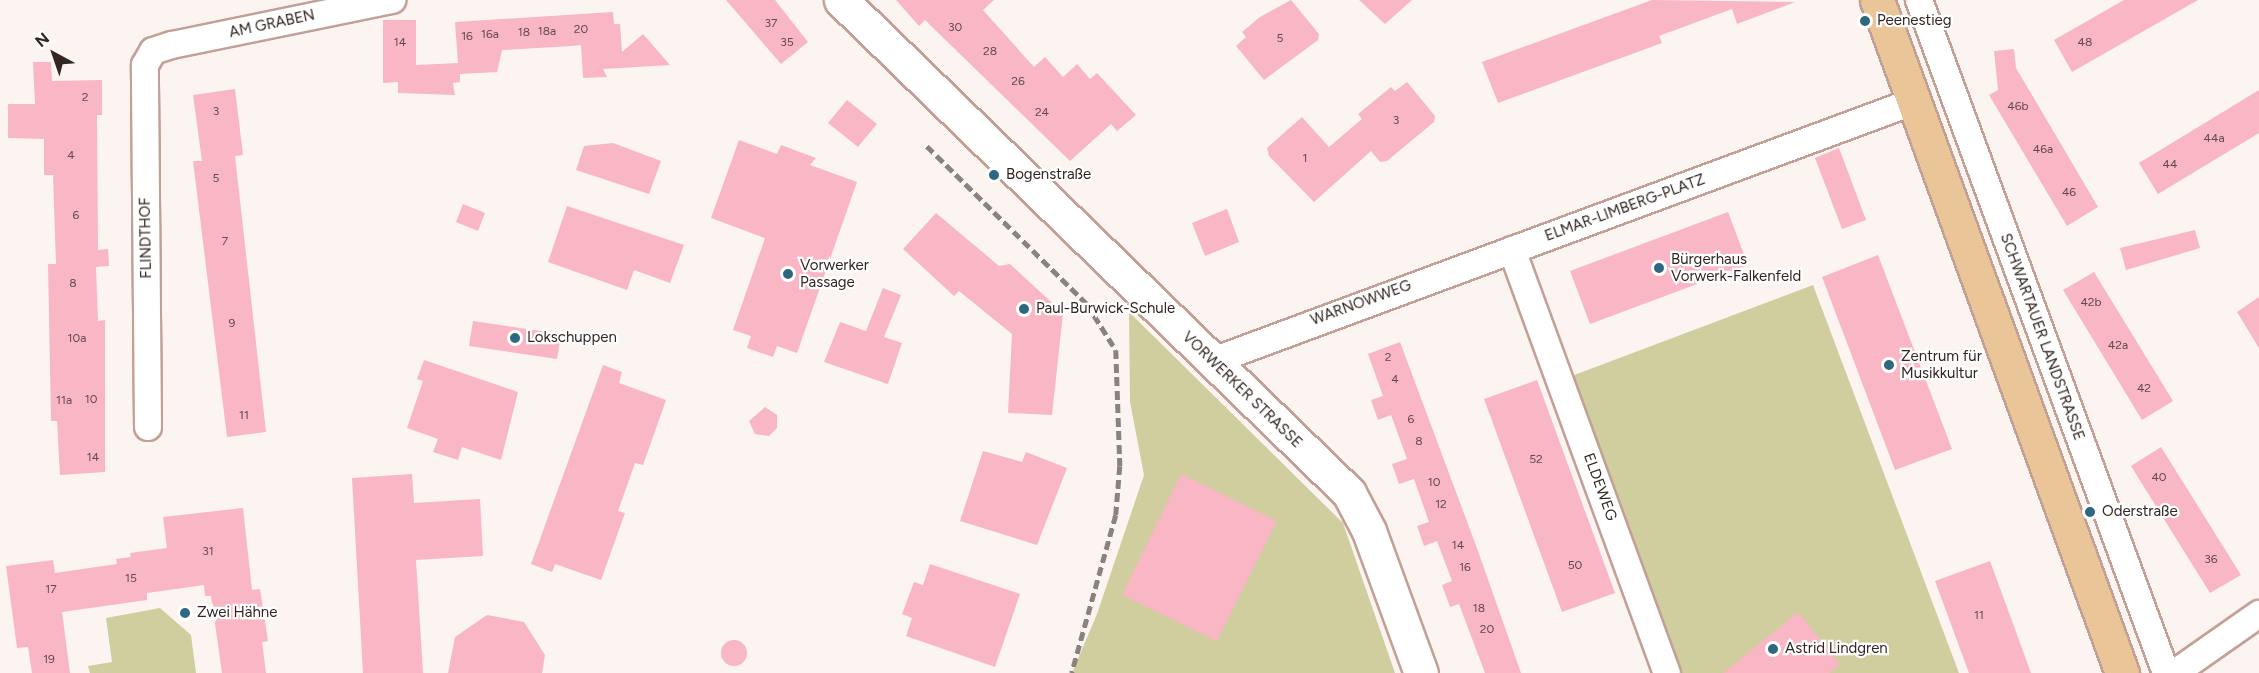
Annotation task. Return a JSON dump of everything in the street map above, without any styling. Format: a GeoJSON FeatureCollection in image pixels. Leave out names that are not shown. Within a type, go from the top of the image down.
{"type":"FeatureCollection","features":[{"type":"Feature","properties":{"kind":"main road"},"geometry":{"type":"LineString","coordinates":[[1877,0],[2122,673]]}},
{"type":"Feature","properties":{"kind":"street","name":"AM GRABEN"},"geometry":{"type":"LineString","coordinates":[[153,51],[392,0]]}},
{"type":"Feature","properties":{"kind":"street","name":"VORWERKER STRASSE"},"geometry":{"type":"LineString","coordinates":[[841,0],[1349,493],[1369,531],[1421,673]]}},
{"type":"Feature","properties":{"kind":"street","name":"SCHWARTAUER LANDSTRASSE"},"geometry":{"type":"LineString","coordinates":[[1919,0],[2166,673]]}},
{"type":"Feature","properties":{"kind":"street","name":"FLINDTHOF"},"geometry":{"type":"LineString","coordinates":[[148,427],[145,65],[153,51]]}},
{"type":"Feature","properties":{"kind":"street","name":"ELMAR-LIMBERG-PLATZ"},"geometry":{"type":"LineString","coordinates":[[1516,248],[1915,101]]}},
{"type":"Feature","properties":{"kind":"street","name":"WARNOWWEG"},"geometry":{"type":"LineString","coordinates":[[1212,361],[1516,248]]}},
{"type":"Feature","properties":{"kind":"street","name":"ELDEWEG"},"geometry":{"type":"LineString","coordinates":[[1516,248],[1530,303],[1561,380],[1667,673]]}},
{"type":"Feature","properties":{"kind":"street"},"geometry":{"type":"LineString","coordinates":[[2175,673],[2259,614]]}},
{"type":"Feature","properties":{"kind":"shaded area"},"geometry":{"type":"Polygon","coordinates":[[[1813,285],[1959,673],[1667,673],[1561,380],[1813,285]]]}},
{"type":"Feature","properties":{"kind":"shaded area"},"geometry":{"type":"Polygon","coordinates":[[[1129,312],[1343,523],[1395,673],[1072,673],[1097,614],[1144,475],[1130,402],[1129,312]]]}},
{"type":"Feature","properties":{"kind":"shaded area"},"geometry":{"type":"Polygon","coordinates":[[[160,608],[191,635],[196,673],[90,673],[88,666],[112,662],[106,618],[160,608]]]}},
{"type":"Feature","properties":{"kind":"building"},"geometry":{"type":"Polygon","coordinates":[[[726,0],[775,0],[808,42],[781,64],[726,0]]]}},
{"type":"Feature","properties":{"kind":"building"},"geometry":{"type":"Polygon","coordinates":[[[896,0],[994,0],[983,10],[1034,67],[1045,57],[1063,77],[1077,64],[1090,79],[1097,73],[1136,115],[1117,131],[1111,124],[1070,161],[925,20],[919,26],[896,0]]]}},
{"type":"Feature","properties":{"kind":"building"},"geometry":{"type":"Polygon","coordinates":[[[1291,0],[1319,34],[1318,40],[1264,80],[1236,46],[1246,37],[1242,32],[1260,17],[1291,0]]]}},
{"type":"Feature","properties":{"kind":"building"},"geometry":{"type":"Polygon","coordinates":[[[1359,0],[1412,0],[1385,24],[1359,0]]]}},
{"type":"Feature","properties":{"kind":"building"},"geometry":{"type":"Polygon","coordinates":[[[1652,0],[1795,2],[1737,24],[1732,9],[1659,36],[1662,43],[1498,103],[1482,62],[1652,0]]]}},
{"type":"Feature","properties":{"kind":"building"},"geometry":{"type":"Polygon","coordinates":[[[2124,0],[2198,0],[2072,72],[2054,40],[2124,0]]]}},
{"type":"Feature","properties":{"kind":"building"},"geometry":{"type":"Polygon","coordinates":[[[613,12],[614,24],[620,24],[622,52],[643,34],[670,65],[603,69],[607,77],[583,78],[581,45],[502,50],[497,72],[460,74],[460,82],[453,83],[455,95],[398,93],[398,82],[383,83],[383,20],[416,20],[416,65],[458,63],[455,22],[613,12]]]}},
{"type":"Feature","properties":{"kind":"building"},"geometry":{"type":"Polygon","coordinates":[[[2014,49],[2016,68],[2098,207],[2067,226],[1989,95],[1998,90],[1994,51],[2014,49]]]}},
{"type":"Feature","properties":{"kind":"building"},"geometry":{"type":"Polygon","coordinates":[[[33,62],[51,62],[52,81],[102,80],[102,115],[97,115],[98,250],[108,249],[109,266],[96,267],[98,321],[105,320],[105,472],[60,475],[57,421],[51,421],[48,264],[56,264],[53,175],[44,175],[44,139],[8,138],[8,104],[35,104],[33,62]]]}},
{"type":"Feature","properties":{"kind":"building"},"geometry":{"type":"Polygon","coordinates":[[[1407,82],[1435,116],[1434,122],[1387,161],[1380,162],[1371,151],[1314,202],[1269,156],[1267,148],[1302,117],[1329,147],[1362,119],[1358,114],[1391,87],[1395,91],[1407,82]]]}},
{"type":"Feature","properties":{"kind":"building"},"geometry":{"type":"Polygon","coordinates":[[[235,89],[243,155],[235,156],[266,432],[227,437],[193,161],[202,161],[193,95],[235,89]]]}},
{"type":"Feature","properties":{"kind":"building"},"geometry":{"type":"Polygon","coordinates":[[[2259,90],[2259,133],[2158,194],[2139,163],[2259,90]]]}},
{"type":"Feature","properties":{"kind":"building"},"geometry":{"type":"Polygon","coordinates":[[[847,100],[877,124],[858,147],[828,123],[847,100]]]}},
{"type":"Feature","properties":{"kind":"building","name":"Vorwerker Passage"},"geometry":{"type":"Polygon","coordinates":[[[739,140],[777,154],[781,145],[816,158],[810,165],[857,182],[797,353],[777,346],[773,357],[747,348],[751,336],[733,330],[765,238],[711,218],[739,140]]]}},
{"type":"Feature","properties":{"kind":"building"},"geometry":{"type":"Polygon","coordinates":[[[613,143],[661,161],[649,194],[576,170],[584,146],[613,143]]]}},
{"type":"Feature","properties":{"kind":"building"},"geometry":{"type":"Polygon","coordinates":[[[1839,148],[1866,220],[1842,229],[1815,158],[1839,148]]]}},
{"type":"Feature","properties":{"kind":"building"},"geometry":{"type":"Polygon","coordinates":[[[463,204],[485,213],[478,231],[456,222],[463,204]]]}},
{"type":"Feature","properties":{"kind":"building"},"geometry":{"type":"Polygon","coordinates":[[[567,206],[684,245],[670,283],[634,270],[627,290],[548,262],[567,206]]]}},
{"type":"Feature","properties":{"kind":"building"},"geometry":{"type":"Polygon","coordinates":[[[1227,209],[1239,242],[1205,256],[1192,223],[1227,209]]]}},
{"type":"Feature","properties":{"kind":"building","name":"Bürgerhaus Vorwerk-Falkenfeld"},"geometry":{"type":"Polygon","coordinates":[[[1728,212],[1748,265],[1590,324],[1570,271],[1728,212]]]}},
{"type":"Feature","properties":{"kind":"building"},"geometry":{"type":"Polygon","coordinates":[[[936,213],[999,266],[1010,264],[1063,313],[1052,415],[1008,413],[1012,334],[959,291],[954,296],[903,249],[936,213]]]}},
{"type":"Feature","properties":{"kind":"building"},"geometry":{"type":"Polygon","coordinates":[[[2195,230],[2200,248],[2126,270],[2120,248],[2195,230]]]}},
{"type":"Feature","properties":{"kind":"building"},"geometry":{"type":"Polygon","coordinates":[[[1878,255],[1952,449],[1895,470],[1822,277],[1878,255]]]}},
{"type":"Feature","properties":{"kind":"building"},"geometry":{"type":"Polygon","coordinates":[[[2094,272],[2173,401],[2142,420],[2063,290],[2094,272]]]}},
{"type":"Feature","properties":{"kind":"building"},"geometry":{"type":"Polygon","coordinates":[[[883,288],[901,295],[884,337],[902,343],[888,384],[824,362],[840,322],[866,331],[883,288]]]}},
{"type":"Feature","properties":{"kind":"building"},"geometry":{"type":"Polygon","coordinates":[[[2259,297],[2259,348],[2237,312],[2259,297]]]}},
{"type":"Feature","properties":{"kind":"building","name":"Lokschuppen"},"geometry":{"type":"Polygon","coordinates":[[[473,321],[561,334],[557,359],[469,346],[473,321]]]}},
{"type":"Feature","properties":{"kind":"building"},"geometry":{"type":"Polygon","coordinates":[[[1400,342],[1521,673],[1485,673],[1459,604],[1450,607],[1442,585],[1452,581],[1437,541],[1424,546],[1417,526],[1429,522],[1414,479],[1399,484],[1392,464],[1407,459],[1391,415],[1378,420],[1371,400],[1383,396],[1368,354],[1400,342]]]}},
{"type":"Feature","properties":{"kind":"building"},"geometry":{"type":"Polygon","coordinates":[[[424,360],[518,392],[501,460],[462,447],[458,460],[433,452],[438,439],[407,428],[423,381],[417,379],[424,360]]]}},
{"type":"Feature","properties":{"kind":"building"},"geometry":{"type":"Polygon","coordinates":[[[603,365],[622,372],[619,383],[666,400],[643,465],[635,463],[618,511],[625,513],[601,580],[555,564],[552,572],[531,564],[603,365]]]}},
{"type":"Feature","properties":{"kind":"building"},"geometry":{"type":"Polygon","coordinates":[[[1537,380],[1615,593],[1562,612],[1484,399],[1537,380]]]}},
{"type":"Feature","properties":{"kind":"building"},"geometry":{"type":"Polygon","coordinates":[[[765,407],[777,415],[777,428],[769,436],[755,434],[749,421],[765,407]]]}},
{"type":"Feature","properties":{"kind":"building"},"geometry":{"type":"Polygon","coordinates":[[[2161,447],[2241,575],[2210,593],[2131,466],[2161,447]]]}},
{"type":"Feature","properties":{"kind":"building"},"geometry":{"type":"Polygon","coordinates":[[[983,451],[1022,462],[1026,452],[1067,468],[1037,545],[960,521],[983,451]]]}},
{"type":"Feature","properties":{"kind":"building"},"geometry":{"type":"Polygon","coordinates":[[[412,474],[414,503],[480,499],[483,556],[416,560],[423,673],[363,673],[352,478],[412,474]]]}},
{"type":"Feature","properties":{"kind":"building"},"geometry":{"type":"Polygon","coordinates":[[[1181,474],[1277,521],[1217,641],[1122,595],[1181,474]]]}},
{"type":"Feature","properties":{"kind":"building"},"geometry":{"type":"Polygon","coordinates":[[[243,508],[252,590],[260,589],[268,641],[262,642],[266,673],[222,673],[211,596],[205,596],[204,585],[147,593],[147,600],[62,612],[70,673],[32,673],[28,647],[17,648],[6,566],[53,560],[55,573],[117,564],[116,559],[131,557],[130,553],[167,548],[163,517],[243,508]]]}},
{"type":"Feature","properties":{"kind":"building"},"geometry":{"type":"Polygon","coordinates":[[[1990,561],[2031,673],[1969,673],[1935,581],[1990,561]]]}},
{"type":"Feature","properties":{"kind":"building"},"geometry":{"type":"Polygon","coordinates":[[[930,564],[1020,594],[995,667],[906,636],[912,618],[902,614],[914,582],[923,585],[930,564]]]}},
{"type":"Feature","properties":{"kind":"building"},"geometry":{"type":"Polygon","coordinates":[[[1798,612],[1840,664],[1829,673],[1723,673],[1798,612]]]}},
{"type":"Feature","properties":{"kind":"building"},"geometry":{"type":"Polygon","coordinates":[[[487,615],[524,622],[545,655],[542,673],[448,673],[455,637],[487,615]]]}},
{"type":"Feature","properties":{"kind":"building"},"geometry":{"type":"Polygon","coordinates":[[[734,640],[743,644],[747,653],[743,662],[734,666],[725,662],[721,653],[725,644],[734,640]]]}},
{"type":"Feature","properties":{"kind":"railway"},"geometry":{"type":"LineString","coordinates":[[927,146],[1087,304],[1116,350],[1120,466],[1116,515],[1072,673]]}},
{"type":"Feature","properties":{"kind":"place","name":"Peenestieg"},"geometry":{"type":"Point","coordinates":[1865,21]}},
{"type":"Feature","properties":{"kind":"place","name":"Bogenstraße"},"geometry":{"type":"Point","coordinates":[994,175]}},
{"type":"Feature","properties":{"kind":"place","name":"Bürgerhaus Vorwerk-Falkenfeld"},"geometry":{"type":"Point","coordinates":[1659,268]}},
{"type":"Feature","properties":{"kind":"place","name":"Vorwerker Passage"},"geometry":{"type":"Point","coordinates":[788,274]}},
{"type":"Feature","properties":{"kind":"place","name":"Paul-Burwick-Schule"},"geometry":{"type":"Point","coordinates":[1024,309]}},
{"type":"Feature","properties":{"kind":"place","name":"Lokschuppen"},"geometry":{"type":"Point","coordinates":[515,338]}},
{"type":"Feature","properties":{"kind":"place","name":"Zentrum für Musikkultur"},"geometry":{"type":"Point","coordinates":[1889,365]}},
{"type":"Feature","properties":{"kind":"place","name":"Oderstraße"},"geometry":{"type":"Point","coordinates":[2090,512]}},
{"type":"Feature","properties":{"kind":"place","name":"Zwei Hähne"},"geometry":{"type":"Point","coordinates":[185,613]}},
{"type":"Feature","properties":{"kind":"place","name":"Astrid Lindgren"},"geometry":{"type":"Point","coordinates":[1773,649]}}]}
